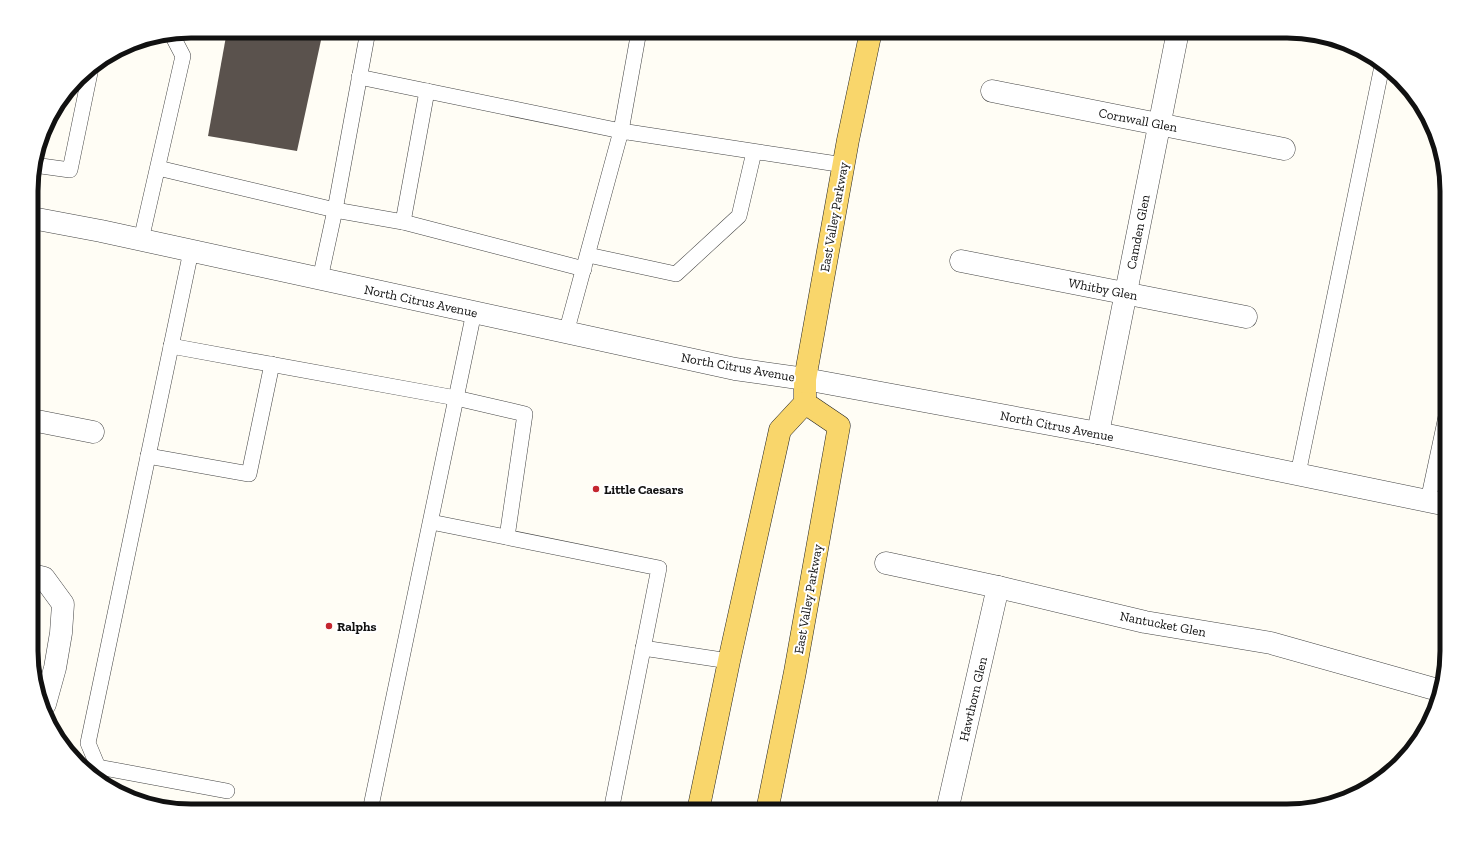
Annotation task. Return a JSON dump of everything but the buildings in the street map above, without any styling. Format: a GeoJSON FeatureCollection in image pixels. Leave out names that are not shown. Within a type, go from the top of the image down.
{"type":"FeatureCollection","features":[{"type":"Feature","properties":{"kind":"main road","name":"East Valley Parkway"},"geometry":{"type":"LineString","coordinates":[[768,804],[795,672],[839,426],[805,403],[805,379],[844,166],[870,38]]}},
{"type":"Feature","properties":{"kind":"main road"},"geometry":{"type":"LineString","coordinates":[[699,804],[729,661],[780,430],[805,403]]}},
{"type":"Feature","properties":{"kind":"street","name":"Camden Glen"},"geometry":{"type":"LineString","coordinates":[[1098,433],[1177,38]]}},
{"type":"Feature","properties":{"kind":"street","name":"Cornwall Glen"},"geometry":{"type":"LineString","coordinates":[[992,91],[1284,149]]}},
{"type":"Feature","properties":{"kind":"street","name":"North Citrus Avenue"},"geometry":{"type":"LineString","coordinates":[[38,219],[474,312],[735,370],[805,379],[1098,433],[1438,502]]}},
{"type":"Feature","properties":{"kind":"street","name":"Whitby Glen"},"geometry":{"type":"LineString","coordinates":[[961,261],[1246,317]]}},
{"type":"Feature","properties":{"kind":"street"},"geometry":{"type":"LineString","coordinates":[[38,421],[93,432]]}},
{"type":"Feature","properties":{"kind":"street","name":"Nantucket Glen"},"geometry":{"type":"LineString","coordinates":[[886,563],[998,587],[1145,622],[1271,643],[1435,689]]}},
{"type":"Feature","properties":{"kind":"street"},"geometry":{"type":"LineString","coordinates":[[38,576],[44,578],[63,604],[61,633],[55,668],[46,699]]}},
{"type":"Feature","properties":{"kind":"street","name":"Hawthorn Glen"},"geometry":{"type":"LineString","coordinates":[[949,804],[998,587]]}},
{"type":"Feature","properties":{"kind":"lane"},"geometry":{"type":"LineString","coordinates":[[320,279],[336,210],[367,38]]}},
{"type":"Feature","properties":{"kind":"lane"},"geometry":{"type":"LineString","coordinates":[[566,333],[621,131],[638,38]]}},
{"type":"Feature","properties":{"kind":"lane"},"geometry":{"type":"LineString","coordinates":[[141,240],[183,56],[174,39]]}},
{"type":"Feature","properties":{"kind":"lane"},"geometry":{"type":"LineString","coordinates":[[1298,474],[1381,71]]}},
{"type":"Feature","properties":{"kind":"lane"},"geometry":{"type":"LineString","coordinates":[[40,166],[70,170],[89,77]]}},
{"type":"Feature","properties":{"kind":"lane"},"geometry":{"type":"LineString","coordinates":[[359,77],[621,131],[844,166]]}},
{"type":"Feature","properties":{"kind":"lane"},"geometry":{"type":"LineString","coordinates":[[403,222],[427,91]]}},
{"type":"Feature","properties":{"kind":"lane"},"geometry":{"type":"LineString","coordinates":[[158,168],[336,210],[403,222],[586,262],[676,274],[739,216],[754,152]]}},
{"type":"Feature","properties":{"kind":"lane"},"geometry":{"type":"LineString","coordinates":[[191,251],[88,743],[97,771],[227,791]]}},
{"type":"Feature","properties":{"kind":"lane"},"geometry":{"type":"LineString","coordinates":[[371,804],[474,312]]}},
{"type":"Feature","properties":{"kind":"lane"},"geometry":{"type":"LineString","coordinates":[[171,346],[456,398],[525,414],[507,537]]}},
{"type":"Feature","properties":{"kind":"lane"},"geometry":{"type":"LineString","coordinates":[[148,456],[249,474],[272,364]]}},
{"type":"Feature","properties":{"kind":"lane"},"geometry":{"type":"LineString","coordinates":[[1438,502],[1440,482]]}},
{"type":"Feature","properties":{"kind":"lane"},"geometry":{"type":"LineString","coordinates":[[431,522],[659,568],[612,804]]}},
{"type":"Feature","properties":{"kind":"lane"},"geometry":{"type":"LineString","coordinates":[[643,648],[729,661]]}},
{"type":"Feature","properties":{"kind":"place","name":"Little Caesars"},"geometry":{"type":"Point","coordinates":[596,489]}},
{"type":"Feature","properties":{"kind":"place","name":"Ralphs"},"geometry":{"type":"Point","coordinates":[329,626]}}]}
